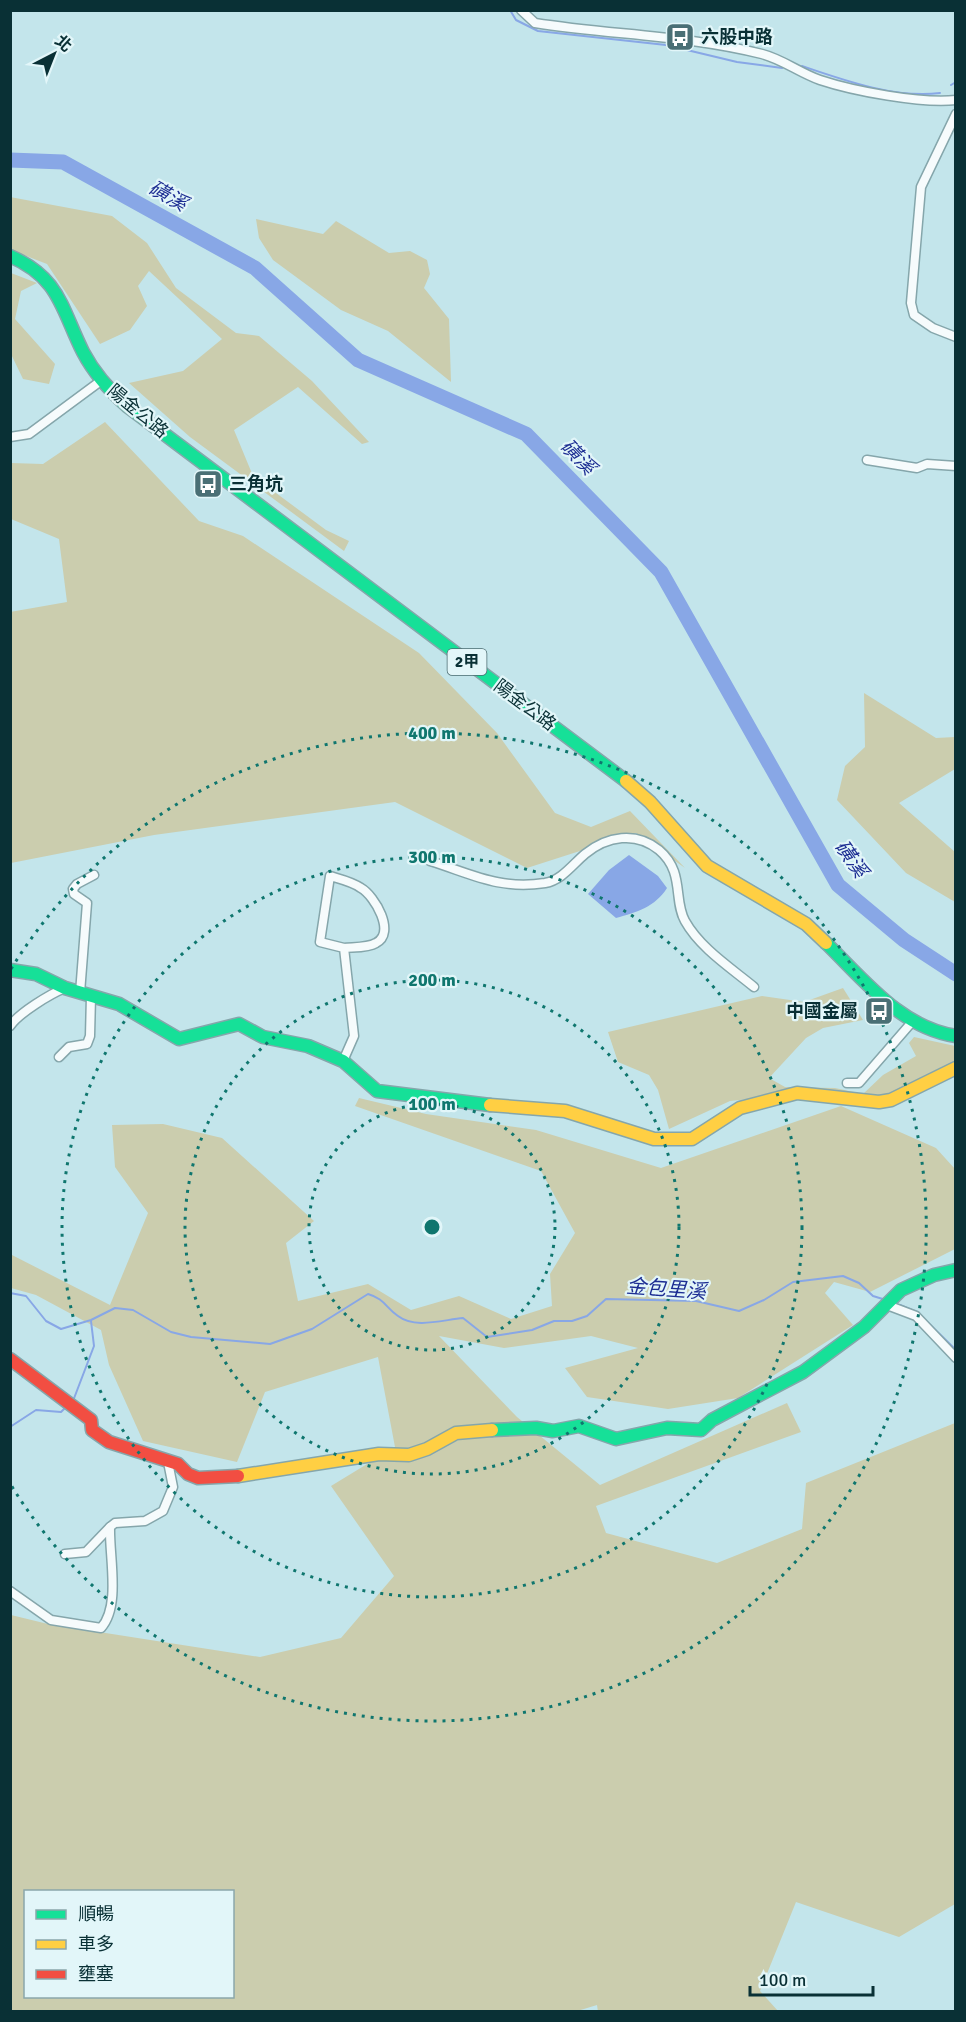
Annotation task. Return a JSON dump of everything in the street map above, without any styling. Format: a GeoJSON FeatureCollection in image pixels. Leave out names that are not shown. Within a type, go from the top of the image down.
{"type":"FeatureCollection","features":[{"type":"Feature","properties":{"kind":"street"},"geometry":{"type":"LineString","coordinates":[[521,10],[535,23],[658,34],[764,55],[820,80],[854,88],[899,96],[956,100]]}},
{"type":"Feature","properties":{"kind":"street"},"geometry":{"type":"LineString","coordinates":[[956,114],[921,187],[911,303],[914,315],[933,328],[956,337]]}},
{"type":"Feature","properties":{"kind":"street","name":"陽金公路"},"geometry":{"type":"LineString","coordinates":[[10,256],[37,268],[52,281],[92,368],[127,406],[618,774],[650,802],[707,866],[806,924],[886,1001],[912,1022],[936,1033],[956,1036]]}},
{"type":"Feature","properties":{"kind":"street"},"geometry":{"type":"LineString","coordinates":[[10,437],[29,434],[102,380]]}},
{"type":"Feature","properties":{"kind":"street"},"geometry":{"type":"LineString","coordinates":[[867,460],[917,468],[927,464],[956,466]]}},
{"type":"Feature","properties":{"kind":"street"},"geometry":{"type":"LineString","coordinates":[[430,861],[503,885],[522,886],[548,883],[562,876],[586,853],[614,839],[629,836],[645,841],[660,851],[670,863],[675,874],[683,919],[695,936],[754,987]]}},
{"type":"Feature","properties":{"kind":"street"},"geometry":{"type":"LineString","coordinates":[[59,1057],[69,1047],[87,1044],[90,1036],[86,994],[87,903],[74,894],[73,890],[77,884],[94,876]]}},
{"type":"Feature","properties":{"kind":"street"},"geometry":{"type":"LineString","coordinates":[[330,876],[363,888],[381,914],[385,930],[382,938],[375,944],[344,948],[320,942],[330,876]]}},
{"type":"Feature","properties":{"kind":"street"},"geometry":{"type":"LineString","coordinates":[[343,1061],[354,1036],[344,948]]}},
{"type":"Feature","properties":{"kind":"street"},"geometry":{"type":"LineString","coordinates":[[10,970],[36,974],[65,988],[120,1004],[179,1039],[239,1024],[263,1037],[308,1046],[343,1061],[377,1090],[460,1103],[565,1111],[590,1121],[654,1139],[673,1141],[692,1139],[723,1117],[765,1100],[807,1092],[879,1101],[891,1100],[956,1068]]}},
{"type":"Feature","properties":{"kind":"street"},"geometry":{"type":"LineString","coordinates":[[10,1026],[16,1018],[31,1010],[48,995],[65,988]]}},
{"type":"Feature","properties":{"kind":"street"},"geometry":{"type":"LineString","coordinates":[[848,1083],[859,1083],[912,1022]]}},
{"type":"Feature","properties":{"kind":"street"},"geometry":{"type":"LineString","coordinates":[[10,1359],[67,1405],[91,1420],[92,1430],[98,1436],[132,1452],[177,1464],[188,1474],[209,1478],[259,1475],[379,1454],[409,1455],[427,1449],[456,1432],[480,1429],[507,1431],[536,1428],[553,1431],[579,1426],[615,1439],[668,1428],[700,1430],[712,1420],[803,1372],[851,1338],[901,1290],[934,1275],[956,1270]]}},
{"type":"Feature","properties":{"kind":"street"},"geometry":{"type":"LineString","coordinates":[[890,1301],[916,1316],[956,1358]]}},
{"type":"Feature","properties":{"kind":"street"},"geometry":{"type":"LineString","coordinates":[[65,1554],[86,1552],[110,1527],[122,1522],[145,1521],[163,1510],[173,1487],[168,1462]]}},
{"type":"Feature","properties":{"kind":"street"},"geometry":{"type":"LineString","coordinates":[[10,1591],[51,1620],[101,1628],[110,1616],[113,1598],[110,1527]]}},
{"type":"Feature","properties":{"kind":"green space"},"geometry":{"type":"Polygon","coordinates":[[[10,197],[112,216],[147,243],[176,288],[236,333],[259,336],[312,381],[369,442],[362,444],[298,387],[234,430],[253,476],[326,530],[349,541],[344,551],[190,437],[129,383],[183,371],[222,339],[149,271],[138,286],[147,306],[130,330],[100,344],[47,264],[11,250],[10,197]]]}},
{"type":"Feature","properties":{"kind":"green space"},"geometry":{"type":"Polygon","coordinates":[[[256,219],[323,234],[336,221],[389,253],[410,251],[427,260],[430,274],[424,288],[449,319],[451,382],[388,331],[341,310],[273,260],[259,238],[256,219]]]}},
{"type":"Feature","properties":{"kind":"green space"},"geometry":{"type":"Polygon","coordinates":[[[11,273],[37,283],[21,291],[15,319],[55,364],[49,384],[23,379],[11,354],[11,273]]]}},
{"type":"Feature","properties":{"kind":"green space"},"geometry":{"type":"Polygon","coordinates":[[[105,422],[199,521],[243,536],[419,653],[497,733],[555,813],[591,827],[630,811],[685,868],[636,833],[527,868],[395,802],[154,835],[11,863],[10,612],[67,602],[59,539],[11,519],[11,463],[43,464],[105,422]]]}},
{"type":"Feature","properties":{"kind":"green space"},"geometry":{"type":"Polygon","coordinates":[[[864,693],[936,738],[955,737],[955,769],[899,803],[955,852],[955,902],[906,873],[837,800],[845,766],[865,747],[864,693]]]}},
{"type":"Feature","properties":{"kind":"green space"},"geometry":{"type":"Polygon","coordinates":[[[843,988],[863,1020],[823,1028],[806,1038],[769,1078],[785,1087],[835,1088],[863,1094],[883,1075],[916,1056],[909,1043],[914,1037],[955,1046],[955,1066],[904,1085],[890,1098],[779,1096],[730,1101],[669,1129],[658,1090],[649,1075],[618,1062],[608,1032],[762,996],[804,1002],[843,988]]]}},
{"type":"Feature","properties":{"kind":"green space"},"geometry":{"type":"Polygon","coordinates":[[[359,1098],[426,1114],[536,1130],[661,1168],[841,1106],[936,1148],[955,1169],[955,1249],[870,1292],[834,1282],[825,1293],[853,1325],[738,1398],[668,1409],[587,1397],[565,1368],[638,1348],[591,1336],[504,1348],[439,1336],[517,1417],[600,1485],[787,1403],[801,1432],[596,1506],[606,1533],[717,1563],[802,1529],[806,1483],[955,1423],[955,1904],[899,1937],[796,1902],[760,1991],[778,2011],[598,2012],[597,2005],[574,2012],[11,2011],[11,1615],[48,1624],[260,1657],[341,1638],[394,1576],[331,1486],[395,1447],[378,1357],[265,1392],[237,1462],[143,1441],[109,1365],[101,1330],[36,1295],[11,1288],[10,1254],[110,1305],[148,1213],[115,1167],[112,1125],[163,1124],[222,1138],[314,1221],[286,1243],[298,1301],[368,1284],[411,1310],[459,1296],[511,1319],[552,1306],[550,1274],[575,1233],[541,1171],[355,1106],[359,1098]]]}},
{"type":"Feature","properties":{"kind":"water"},"geometry":{"type":"Polygon","coordinates":[[[629,855],[658,876],[667,888],[651,904],[616,918],[588,894],[609,870],[629,855]]]}},
{"type":"Feature","properties":{"kind":"waterway"},"geometry":{"type":"LineString","coordinates":[[510,10],[516,20],[538,31],[666,45],[737,62],[782,68]]}},
{"type":"Feature","properties":{"kind":"waterway"},"geometry":{"type":"LineString","coordinates":[[802,66],[888,91],[940,93]]}},
{"type":"Feature","properties":{"kind":"waterway"},"geometry":{"type":"LineString","coordinates":[[951,85],[956,82]]}},
{"type":"Feature","properties":{"kind":"waterway","name":"磺溪"},"geometry":{"type":"LineString","coordinates":[[10,160],[63,162],[255,268],[358,360],[526,434],[661,572],[838,885],[904,940],[956,974]]}},
{"type":"Feature","properties":{"kind":"waterway","name":"金包里溪"},"geometry":{"type":"LineString","coordinates":[[10,1293],[26,1296],[46,1321],[61,1329],[91,1320],[115,1308],[133,1310],[171,1332],[191,1337],[270,1344],[312,1329],[368,1294],[378,1298],[405,1320],[429,1323],[463,1318],[487,1337],[532,1330],[554,1321],[572,1321],[587,1316],[606,1299],[696,1301],[739,1311],[764,1300],[793,1282],[843,1276],[859,1283],[873,1296],[886,1300]]}},
{"type":"Feature","properties":{"kind":"waterway","name":"金包里溪"},"geometry":{"type":"LineString","coordinates":[[900,1305],[917,1312],[956,1350]]}},
{"type":"Feature","properties":{"kind":"waterway"},"geometry":{"type":"LineString","coordinates":[[73,1401],[94,1346],[91,1321]]}},
{"type":"Feature","properties":{"kind":"waterway"},"geometry":{"type":"LineString","coordinates":[[10,1427],[36,1410],[61,1412],[66,1407]]}},
{"type":"Feature","properties":{"kind":"traffic: fast"},"geometry":{"type":"LineString","coordinates":[[10,256],[27,265],[49,284],[92,367],[127,406],[626,781]]}},
{"type":"Feature","properties":{"kind":"traffic: fast"},"geometry":{"type":"LineString","coordinates":[[826,943],[869,987],[901,1013],[936,1031],[956,1036]]}},
{"type":"Feature","properties":{"kind":"traffic: fast"},"geometry":{"type":"LineString","coordinates":[[10,970],[36,974],[65,988],[119,1004],[179,1039],[239,1024],[263,1037],[308,1046],[343,1061],[377,1091],[490,1105]]}},
{"type":"Feature","properties":{"kind":"traffic: fast"},"geometry":{"type":"LineString","coordinates":[[492,1430],[536,1428],[553,1431],[579,1426],[616,1439],[667,1428],[701,1430],[712,1420],[803,1372],[864,1327],[901,1290],[934,1275],[956,1270]]}},
{"type":"Feature","properties":{"kind":"traffic: slow"},"geometry":{"type":"LineString","coordinates":[[626,781],[650,802],[707,866],[806,924],[826,943]]}},
{"type":"Feature","properties":{"kind":"traffic: slow"},"geometry":{"type":"LineString","coordinates":[[490,1105],[565,1111],[654,1139],[692,1139],[740,1108],[797,1093],[879,1102],[891,1100],[956,1068]]}},
{"type":"Feature","properties":{"kind":"traffic: slow"},"geometry":{"type":"LineString","coordinates":[[238,1476],[379,1454],[409,1455],[427,1449],[456,1433],[492,1430]]}},
{"type":"Feature","properties":{"kind":"traffic: jam"},"geometry":{"type":"LineString","coordinates":[[10,1359],[91,1420],[92,1430],[109,1442],[178,1464],[188,1474],[198,1478],[238,1476]]}},
{"type":"Feature","properties":{"kind":"place","name":"六股中路"},"geometry":{"type":"Point","coordinates":[680,37]}},
{"type":"Feature","properties":{"kind":"place","name":"三角坑"},"geometry":{"type":"Point","coordinates":[208,484]}},
{"type":"Feature","properties":{"kind":"place","name":"中國金屬"},"geometry":{"type":"Point","coordinates":[879,1011]}}]}
